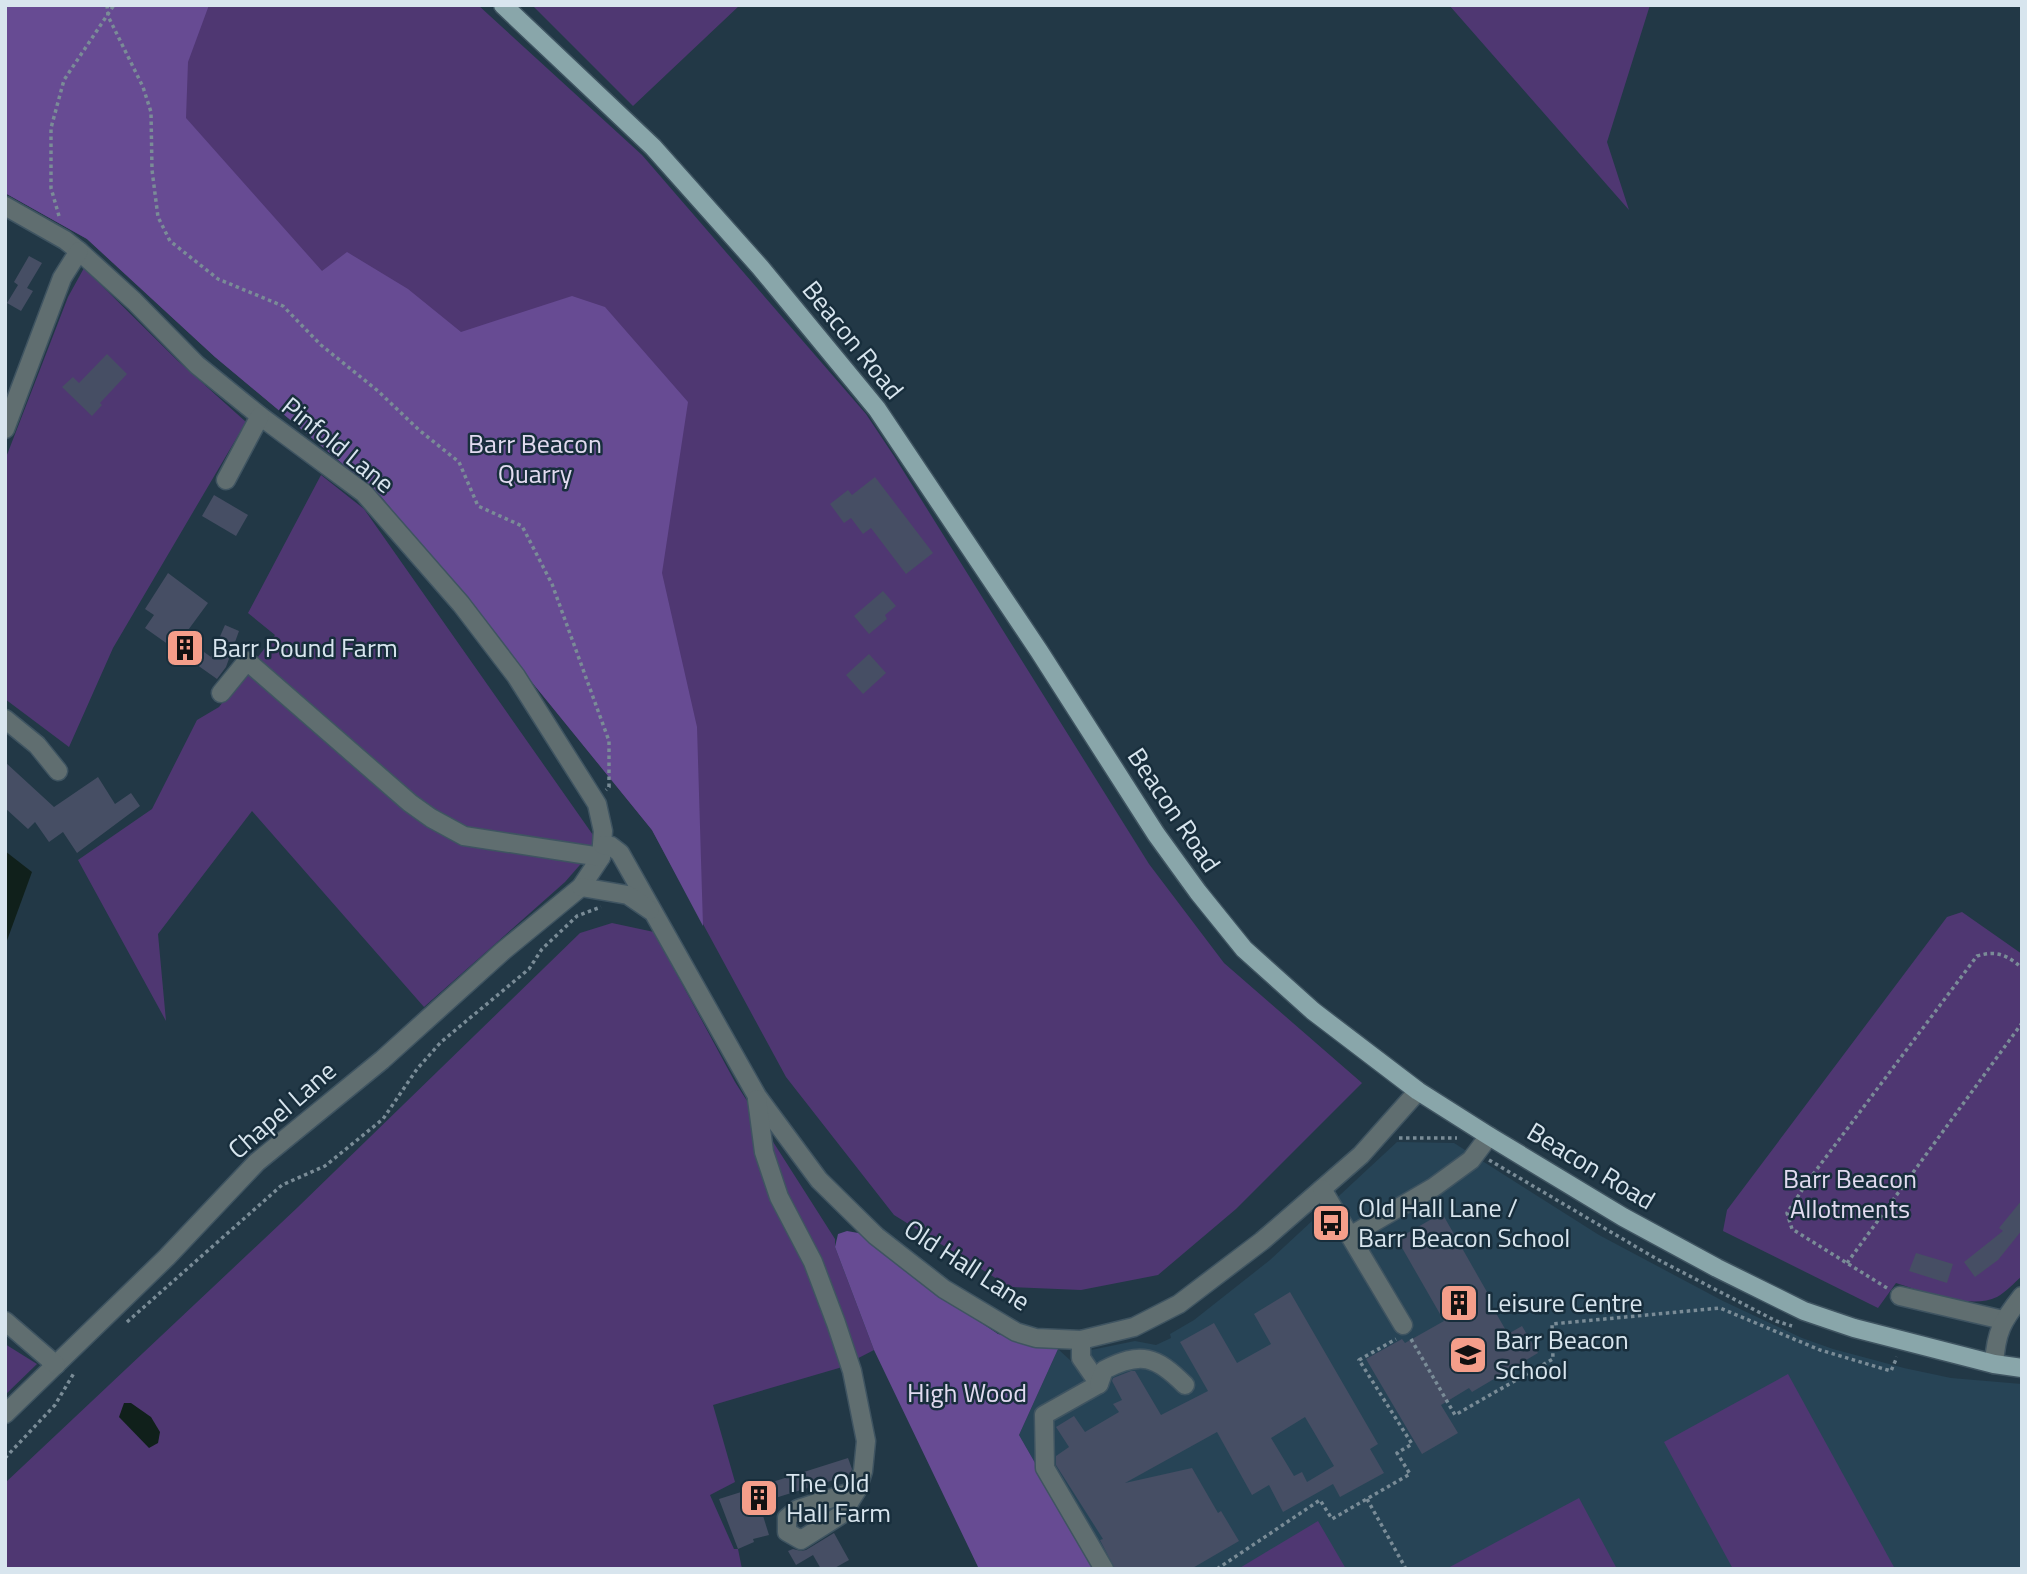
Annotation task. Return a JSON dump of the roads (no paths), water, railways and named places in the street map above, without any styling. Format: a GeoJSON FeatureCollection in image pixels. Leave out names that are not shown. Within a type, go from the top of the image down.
{"type":"FeatureCollection","features":[{"type":"Feature","properties":{"kind":"main road","name":"Beacon Road"},"geometry":{"type":"LineString","coordinates":[[503,5],[653,146],[760,267],[877,410],[1198,892],[1244,949],[1313,1011],[1418,1091],[1489,1136],[1717,1268],[1804,1311],[1854,1328],[1994,1364],[2022,1368]]}},
{"type":"Feature","properties":{"kind":"street","name":"Pinfold Lane"},"geometry":{"type":"LineString","coordinates":[[5,206],[72,246],[134,301],[197,365],[260,416],[364,493],[461,604],[516,676],[597,804],[603,831],[602,851]]}},
{"type":"Feature","properties":{"kind":"street"},"geometry":{"type":"LineString","coordinates":[[5,429],[72,246]]}},
{"type":"Feature","properties":{"kind":"street"},"geometry":{"type":"LineString","coordinates":[[226,480],[260,416]]}},
{"type":"Feature","properties":{"kind":"street"},"geometry":{"type":"LineString","coordinates":[[222,693],[247,661],[430,818],[464,836],[602,851]]}},
{"type":"Feature","properties":{"kind":"street"},"geometry":{"type":"LineString","coordinates":[[5,719],[37,745],[58,771]]}},
{"type":"Feature","properties":{"kind":"street","name":"Old Hall Lane"},"geometry":{"type":"LineString","coordinates":[[602,851],[611,846],[620,853],[757,1096],[819,1180],[876,1236],[944,1289],[1016,1332],[1036,1338],[1081,1340],[1134,1327],[1179,1304],[1262,1241],[1361,1155],[1418,1091]]}},
{"type":"Feature","properties":{"kind":"street","name":"Chapel Lane"},"geometry":{"type":"LineString","coordinates":[[5,1414],[167,1257],[257,1163],[382,1060],[503,951],[581,887],[602,851]]}},
{"type":"Feature","properties":{"kind":"street","name":"Old Hall Lane"},"geometry":{"type":"LineString","coordinates":[[581,887],[628,895],[656,914]]}},
{"type":"Feature","properties":{"kind":"street"},"geometry":{"type":"LineString","coordinates":[[757,1096],[764,1152],[779,1197],[813,1262],[852,1371],[866,1441],[863,1471],[857,1490]]}},
{"type":"Feature","properties":{"kind":"street"},"geometry":{"type":"LineString","coordinates":[[1350,1236],[1434,1187],[1471,1160],[1489,1136]]}},
{"type":"Feature","properties":{"kind":"street"},"geometry":{"type":"LineString","coordinates":[[1322,1189],[1403,1325]]}},
{"type":"Feature","properties":{"kind":"street"},"geometry":{"type":"LineString","coordinates":[[1900,1296],[2003,1320]]}},
{"type":"Feature","properties":{"kind":"street"},"geometry":{"type":"LineString","coordinates":[[1994,1364],[1995,1344],[2003,1320],[2022,1296]]}},
{"type":"Feature","properties":{"kind":"street"},"geometry":{"type":"LineString","coordinates":[[5,1321],[56,1364]]}},
{"type":"Feature","properties":{"kind":"street"},"geometry":{"type":"LineString","coordinates":[[1081,1340],[1081,1358],[1099,1384]]}},
{"type":"Feature","properties":{"kind":"street"},"geometry":{"type":"LineString","coordinates":[[1104,1569],[1045,1468],[1044,1415],[1099,1384],[1104,1370],[1122,1361],[1141,1357],[1171,1371],[1185,1385]]}},
{"type":"Feature","properties":{"kind":"place","name":"Barr Pound Farm"},"geometry":{"type":"Point","coordinates":[185,648]}},
{"type":"Feature","properties":{"kind":"place","name":"Old Hall Lane / Barr Beacon School"},"geometry":{"type":"Point","coordinates":[1331,1223]}},
{"type":"Feature","properties":{"kind":"place","name":"Leisure Centre"},"geometry":{"type":"Point","coordinates":[1459,1303]}},
{"type":"Feature","properties":{"kind":"place","name":"Barr Beacon School"},"geometry":{"type":"Point","coordinates":[1468,1355]}},
{"type":"Feature","properties":{"kind":"place","name":"The Old Hall Farm"},"geometry":{"type":"Point","coordinates":[759,1498]}},
{"type":"Feature","properties":{"kind":"park label","name":"Barr Beacon Quarry"},"geometry":{"type":"Point","coordinates":[535,459]}},
{"type":"Feature","properties":{"kind":"park label","name":"Barr Beacon Allotments"},"geometry":{"type":"Point","coordinates":[1850,1194]}},
{"type":"Feature","properties":{"kind":"park label","name":"High Wood"},"geometry":{"type":"Point","coordinates":[967,1393]}}]}
